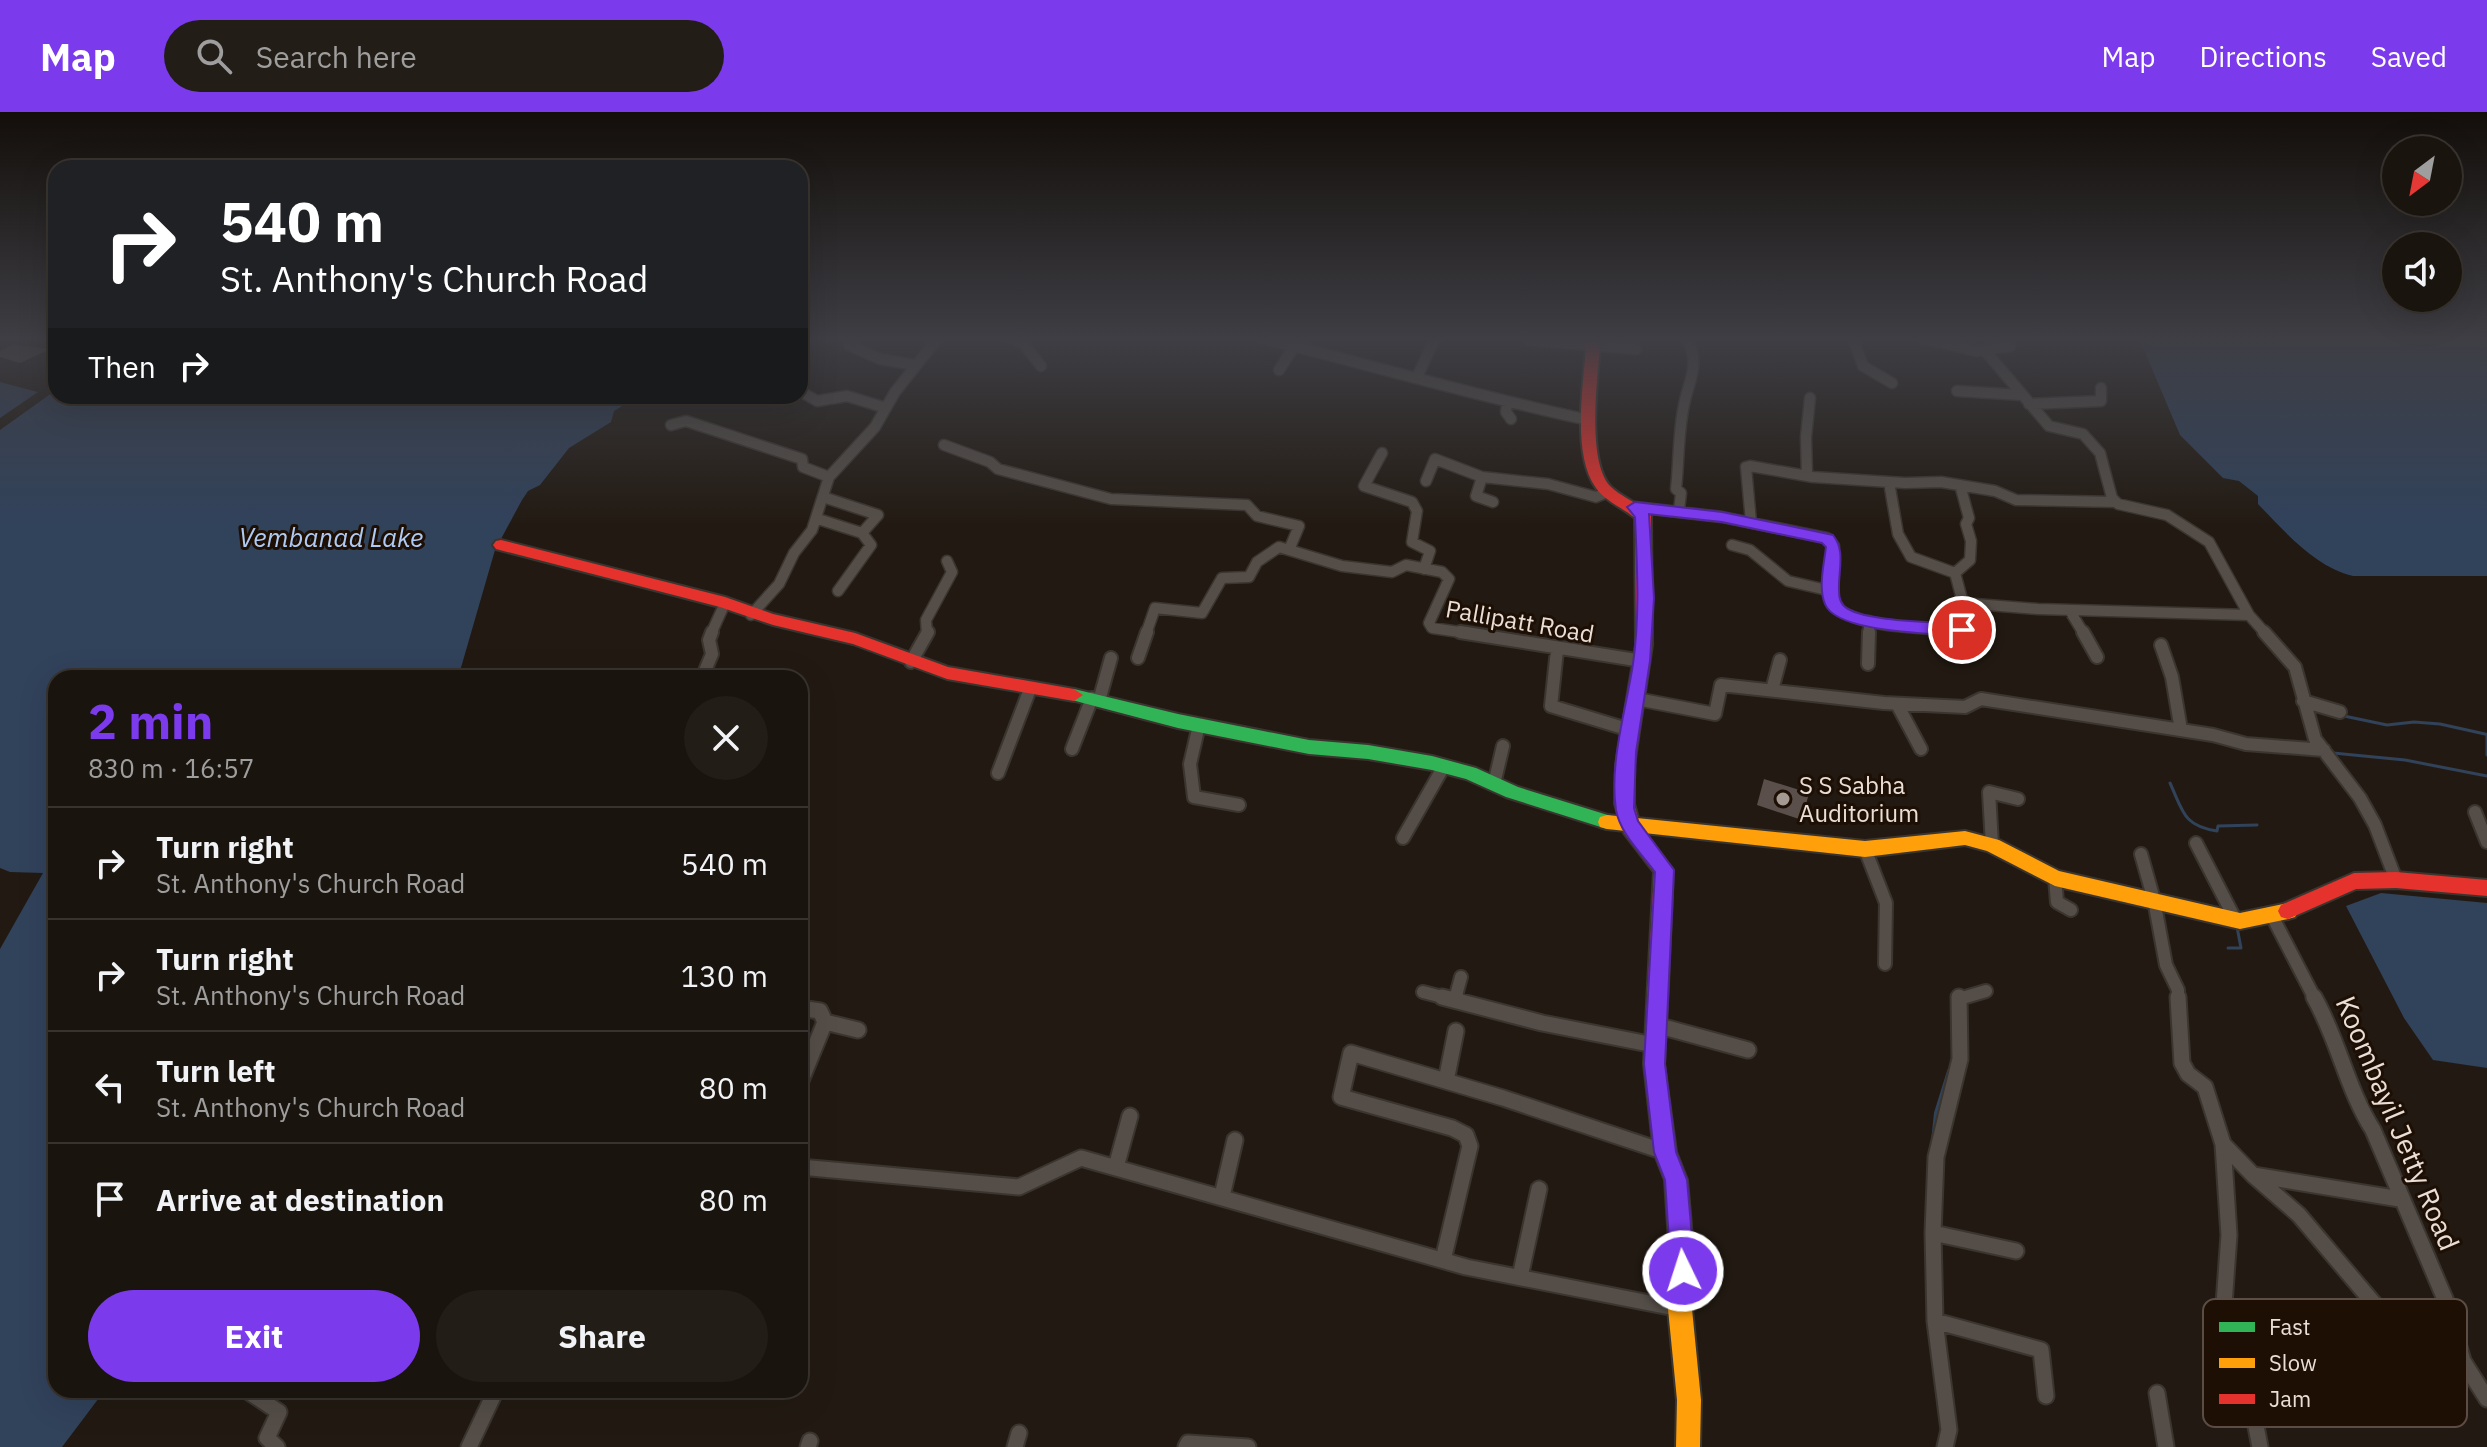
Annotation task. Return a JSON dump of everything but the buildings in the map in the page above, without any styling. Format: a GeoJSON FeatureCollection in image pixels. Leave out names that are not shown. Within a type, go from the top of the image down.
{"type":"FeatureCollection","features":[{"type":"Feature","properties":{"kind":"street"},"geometry":{"type":"LineString","coordinates":[[861,400],[886,408]]}},
{"type":"Feature","properties":{"kind":"street"},"geometry":{"type":"LineString","coordinates":[[751,615],[779,584],[794,553],[818,519],[829,477],[875,427],[891,400]]}},
{"type":"Feature","properties":{"kind":"street"},"geometry":{"type":"LineString","coordinates":[[1498,400],[1589,420]]}},
{"type":"Feature","properties":{"kind":"street"},"geometry":{"type":"LineString","coordinates":[[1590,400],[1594,476],[1608,492],[1635,507],[1643,516],[1646,598],[1642,661],[1630,730],[1625,808],[1629,824],[1664,870],[1654,1045],[1665,1152],[1676,1180],[1683,1271],[1680,1309],[1689,1400],[1688,1447]]}},
{"type":"Feature","properties":{"kind":"street"},"geometry":{"type":"LineString","coordinates":[[1679,510],[1681,493],[1676,489],[1676,471],[1685,400]]}},
{"type":"Feature","properties":{"kind":"street"},"geometry":{"type":"LineString","coordinates":[[1807,475],[1806,437],[1810,400]]}},
{"type":"Feature","properties":{"kind":"street"},"geometry":{"type":"LineString","coordinates":[[2026,400],[2049,426],[2083,434],[2100,453],[2112,498],[2116,502]]}},
{"type":"Feature","properties":{"kind":"street"},"geometry":{"type":"LineString","coordinates":[[2074,400],[2101,400]]}},
{"type":"Feature","properties":{"kind":"street"},"geometry":{"type":"LineString","coordinates":[[1507,403],[1506,412],[1511,419]]}},
{"type":"Feature","properties":{"kind":"street"},"geometry":{"type":"LineString","coordinates":[[671,425],[686,421],[713,432],[731,434],[802,459],[803,467],[829,477]]}},
{"type":"Feature","properties":{"kind":"street"},"geometry":{"type":"LineString","coordinates":[[944,445],[990,462],[998,469],[1111,499],[1247,505],[1257,516],[1299,526],[1289,550],[1279,547],[1257,562],[1249,577],[1222,578],[1202,613],[1155,608],[1138,658]]}},
{"type":"Feature","properties":{"kind":"street"},"geometry":{"type":"LineString","coordinates":[[1382,453],[1364,486],[1412,502],[1417,511],[1412,542],[1430,551],[1424,569]]}},
{"type":"Feature","properties":{"kind":"street"},"geometry":{"type":"LineString","coordinates":[[1426,481],[1435,459],[1482,477],[1548,484],[1596,497],[1608,492]]}},
{"type":"Feature","properties":{"kind":"street"},"geometry":{"type":"LineString","coordinates":[[1751,522],[1746,467],[1889,482],[1941,482],[1995,491],[2016,500],[2116,502],[2136,510],[2167,515],[2209,542],[2249,615],[2295,667],[2315,739],[2375,825],[2396,880]]}},
{"type":"Feature","properties":{"kind":"street"},"geometry":{"type":"LineString","coordinates":[[1482,477],[1476,496],[1493,502]]}},
{"type":"Feature","properties":{"kind":"street"},"geometry":{"type":"LineString","coordinates":[[1889,482],[1898,534],[1911,557],[1955,573]]}},
{"type":"Feature","properties":{"kind":"street"},"geometry":{"type":"LineString","coordinates":[[1955,573],[1970,560],[1971,541],[1966,524],[1969,518],[1960,485]]}},
{"type":"Feature","properties":{"kind":"street"},"geometry":{"type":"LineString","coordinates":[[823,497],[878,515],[862,533]]}},
{"type":"Feature","properties":{"kind":"street"},"geometry":{"type":"LineString","coordinates":[[1635,507],[1679,510],[1751,522],[1831,541],[1834,546],[1833,604],[1841,613],[1869,621],[1962,630],[1963,603],[1955,573]]}},
{"type":"Feature","properties":{"kind":"street"},"geometry":{"type":"LineString","coordinates":[[818,519],[862,533],[871,545],[838,591]]}},
{"type":"Feature","properties":{"kind":"street"},"geometry":{"type":"LineString","coordinates":[[501,545],[725,603],[751,615],[880,646],[911,662],[1309,747],[1368,752],[1444,766],[1603,822],[1865,849],[1941,838],[1965,838],[1992,845],[2055,878],[2235,919],[2287,911],[2354,881],[2396,880],[2487,888]]}},
{"type":"Feature","properties":{"kind":"street"},"geometry":{"type":"LineString","coordinates":[[1732,545],[1750,550],[1788,581],[1831,591]]}},
{"type":"Feature","properties":{"kind":"street","name":"Pallipatt Road"},"geometry":{"type":"LineString","coordinates":[[1289,550],[1342,566],[1392,572],[1406,565],[1442,572],[1449,579],[1429,623],[1432,628],[1642,661]]}},
{"type":"Feature","properties":{"kind":"street"},"geometry":{"type":"LineString","coordinates":[[911,662],[929,631],[926,620],[952,572],[947,561]]}},
{"type":"Feature","properties":{"kind":"street"},"geometry":{"type":"LineString","coordinates":[[705,670],[712,654],[709,640],[725,603]]}},
{"type":"Feature","properties":{"kind":"street"},"geometry":{"type":"LineString","coordinates":[[1963,603],[2070,611],[2249,615]]}},
{"type":"Feature","properties":{"kind":"street"},"geometry":{"type":"LineString","coordinates":[[2070,611],[2097,657]]}},
{"type":"Feature","properties":{"kind":"street"},"geometry":{"type":"LineString","coordinates":[[1868,664],[1869,621]]}},
{"type":"Feature","properties":{"kind":"street"},"geometry":{"type":"LineString","coordinates":[[2161,645],[2172,677],[2181,730]]}},
{"type":"Feature","properties":{"kind":"street"},"geometry":{"type":"LineString","coordinates":[[1557,650],[1551,706],[1630,730]]}},
{"type":"Feature","properties":{"kind":"street"},"geometry":{"type":"LineString","coordinates":[[1072,749],[1111,658]]}},
{"type":"Feature","properties":{"kind":"street"},"geometry":{"type":"LineString","coordinates":[[1772,690],[1780,660]]}},
{"type":"Feature","properties":{"kind":"street"},"geometry":{"type":"LineString","coordinates":[[1637,699],[1715,714],[1721,685],[1897,704],[1965,707],[1981,699],[2181,730],[2246,744],[2324,750]]}},
{"type":"Feature","properties":{"kind":"street"},"geometry":{"type":"LineString","coordinates":[[998,773],[1030,689]]}},
{"type":"Feature","properties":{"kind":"street"},"geometry":{"type":"LineString","coordinates":[[2303,701],[2340,712]]}},
{"type":"Feature","properties":{"kind":"street"},"geometry":{"type":"LineString","coordinates":[[1897,704],[1921,749]]}},
{"type":"Feature","properties":{"kind":"street"},"geometry":{"type":"LineString","coordinates":[[1199,725],[1190,764],[1194,797],[1239,805]]}},
{"type":"Feature","properties":{"kind":"street"},"geometry":{"type":"LineString","coordinates":[[1494,784],[1503,746]]}},
{"type":"Feature","properties":{"kind":"street"},"geometry":{"type":"LineString","coordinates":[[1403,838],[1444,766]]}},
{"type":"Feature","properties":{"kind":"street"},"geometry":{"type":"LineString","coordinates":[[1992,845],[1989,792],[2018,799]]}},
{"type":"Feature","properties":{"kind":"street"},"geometry":{"type":"LineString","coordinates":[[2475,812],[2487,842]]}},
{"type":"Feature","properties":{"kind":"street"},"geometry":{"type":"LineString","coordinates":[[2196,843],[2235,919]]}},
{"type":"Feature","properties":{"kind":"street"},"geometry":{"type":"LineString","coordinates":[[1865,849],[1886,903],[1885,964]]}},
{"type":"Feature","properties":{"kind":"street"},"geometry":{"type":"LineString","coordinates":[[2141,854],[2154,900],[2166,965],[2178,990],[2182,1063],[2188,1074],[2205,1087],[2223,1144],[2229,1235],[2224,1299]]}},
{"type":"Feature","properties":{"kind":"street"},"geometry":{"type":"LineString","coordinates":[[2055,878],[2057,902],[2071,910]]}},
{"type":"Feature","properties":{"kind":"street","name":"Koombayil Jetty Road"},"geometry":{"type":"LineString","coordinates":[[2271,914],[2326,1018],[2361,1111],[2373,1130],[2445,1299]]}},
{"type":"Feature","properties":{"kind":"street"},"geometry":{"type":"LineString","coordinates":[[1455,1000],[1461,977]]}},
{"type":"Feature","properties":{"kind":"street"},"geometry":{"type":"LineString","coordinates":[[1945,1447],[1949,1430],[1935,1321],[1933,1233],[1936,1157],[1960,1059],[1959,997],[1986,991]]}},
{"type":"Feature","properties":{"kind":"street"},"geometry":{"type":"LineString","coordinates":[[1423,992],[1542,1023],[1654,1045]]}},
{"type":"Feature","properties":{"kind":"street"},"geometry":{"type":"LineString","coordinates":[[808,1009],[820,1011],[825,1022],[808,1063]]}},
{"type":"Feature","properties":{"kind":"street"},"geometry":{"type":"LineString","coordinates":[[825,1022],[858,1030]]}},
{"type":"Feature","properties":{"kind":"street"},"geometry":{"type":"LineString","coordinates":[[1656,1025],[1748,1050]]}},
{"type":"Feature","properties":{"kind":"street"},"geometry":{"type":"LineString","coordinates":[[1446,1081],[1456,1031]]}},
{"type":"Feature","properties":{"kind":"street"},"geometry":{"type":"LineString","coordinates":[[1443,1260],[1470,1146],[1466,1135],[1452,1128],[1341,1097],[1351,1053],[1665,1152]]}},
{"type":"Feature","properties":{"kind":"street"},"geometry":{"type":"LineString","coordinates":[[1116,1167],[1130,1116]]}},
{"type":"Feature","properties":{"kind":"street"},"geometry":{"type":"LineString","coordinates":[[1222,1196],[1235,1140]]}},
{"type":"Feature","properties":{"kind":"street"},"geometry":{"type":"LineString","coordinates":[[2223,1144],[2299,1215],[2370,1299]]}},
{"type":"Feature","properties":{"kind":"street"},"geometry":{"type":"LineString","coordinates":[[808,1168],[1019,1187],[1081,1158],[1443,1260],[1680,1309]]}},
{"type":"Feature","properties":{"kind":"street"},"geometry":{"type":"LineString","coordinates":[[2253,1175],[2400,1199]]}},
{"type":"Feature","properties":{"kind":"street"},"geometry":{"type":"LineString","coordinates":[[1520,1277],[1539,1189]]}},
{"type":"Feature","properties":{"kind":"street"},"geometry":{"type":"LineString","coordinates":[[1933,1233],[2016,1251]]}},
{"type":"Feature","properties":{"kind":"street"},"geometry":{"type":"LineString","coordinates":[[1935,1321],[2041,1350],[2046,1396]]}},
{"type":"Feature","properties":{"kind":"street","name":"Koombayil Jetty Road"},"geometry":{"type":"LineString","coordinates":[[2467,1367],[2487,1399]]}},
{"type":"Feature","properties":{"kind":"street"},"geometry":{"type":"LineString","coordinates":[[2157,1393],[2166,1447]]}},
{"type":"Feature","properties":{"kind":"street"},"geometry":{"type":"LineString","coordinates":[[258,1398],[279,1412],[267,1438],[277,1447]]}},
{"type":"Feature","properties":{"kind":"street"},"geometry":{"type":"LineString","coordinates":[[469,1447],[492,1398]]}},
{"type":"Feature","properties":{"kind":"street"},"geometry":{"type":"LineString","coordinates":[[2256,1427],[2260,1447]]}},
{"type":"Feature","properties":{"kind":"street"},"geometry":{"type":"LineString","coordinates":[[1186,1447],[1188,1443],[1219,1442],[1248,1447]]}},
{"type":"Feature","properties":{"kind":"water"},"geometry":{"type":"Polygon","coordinates":[[[0,400],[26,400],[0,418],[0,400]]]}},
{"type":"Feature","properties":{"kind":"water","name":"Vembanad Lake"},"geometry":{"type":"Polygon","coordinates":[[[42,400],[48,400],[48,404],[626,404],[614,411],[611,422],[569,448],[540,485],[528,491],[522,500],[495,550],[460,670],[48,670],[48,1398],[99,1398],[62,1447],[0,1447],[0,949],[43,873],[10,872],[0,868],[0,430],[42,400]]]}},
{"type":"Feature","properties":{"kind":"water"},"geometry":{"type":"Polygon","coordinates":[[[2165,400],[2487,400],[2487,576],[2353,576],[2339,571],[2313,556],[2289,536],[2258,504],[2258,496],[2239,481],[2223,478],[2180,435],[2165,400]]]}},
{"type":"Feature","properties":{"kind":"water"},"geometry":{"type":"Polygon","coordinates":[[[2381,893],[2487,903],[2487,1068],[2433,1060],[2404,1018],[2346,906],[2381,893]]]}},
{"type":"Feature","properties":{"kind":"waterway"},"geometry":{"type":"LineString","coordinates":[[2344,716],[2387,725],[2414,722],[2440,724],[2485,734]]}},
{"type":"Feature","properties":{"kind":"waterway"},"geometry":{"type":"LineString","coordinates":[[2487,734],[2487,755]]}},
{"type":"Feature","properties":{"kind":"waterway"},"geometry":{"type":"LineString","coordinates":[[2333,753],[2405,760],[2487,776]]}},
{"type":"Feature","properties":{"kind":"waterway"},"geometry":{"type":"LineString","coordinates":[[2170,783],[2186,816],[2197,825],[2217,831],[2218,826],[2257,825]]}},
{"type":"Feature","properties":{"kind":"waterway"},"geometry":{"type":"LineString","coordinates":[[2228,948],[2241,948],[2237,927]]}},
{"type":"Feature","properties":{"kind":"waterway"},"geometry":{"type":"LineString","coordinates":[[1933,1141],[1936,1113],[1949,1071]]}},
{"type":"Feature","properties":{"kind":"traffic: fast"},"geometry":{"type":"LineString","coordinates":[[1074,695],[1178,721],[1309,747],[1368,752],[1432,763],[1470,773],[1512,792],[1607,822]]}},
{"type":"Feature","properties":{"kind":"traffic: slow"},"geometry":{"type":"LineString","coordinates":[[1607,822],[1865,849],[1965,838],[1992,845],[2055,878],[2240,921],[2288,911]]}},
{"type":"Feature","properties":{"kind":"traffic: slow"},"geometry":{"type":"LineString","coordinates":[[1658,984],[1654,1064],[1665,1152],[1676,1180],[1683,1271],[1680,1309],[1689,1400],[1688,1447]]}},
{"type":"Feature","properties":{"kind":"traffic: jam"},"geometry":{"type":"LineString","coordinates":[[1590,400],[1590,441],[1596,475],[1606,491],[1643,516],[1646,590],[1644,645],[1624,785],[1628,821],[1664,870],[1658,984]]}},
{"type":"Feature","properties":{"kind":"traffic: jam"},"geometry":{"type":"LineString","coordinates":[[501,545],[725,603],[773,620],[855,639],[947,673],[1074,695]]}},
{"type":"Feature","properties":{"kind":"traffic: jam"},"geometry":{"type":"LineString","coordinates":[[2288,911],[2354,881],[2396,880],[2487,888]]}},
{"type":"Feature","properties":{"kind":"place","name":"S S Sabha Auditorium"},"geometry":{"type":"Point","coordinates":[1783,799]}},
{"type":"Feature","properties":{"kind":"route"},"geometry":{"type":"LineString","coordinates":[[1683,1271],[1676,1180],[1665,1152],[1654,1064],[1664,870],[1629,824],[1625,808],[1627,752],[1642,661],[1646,598],[1643,516],[1635,507],[1679,510],[1827,538],[1834,546],[1833,604],[1841,613],[1869,621],[1962,630]]}}]}
